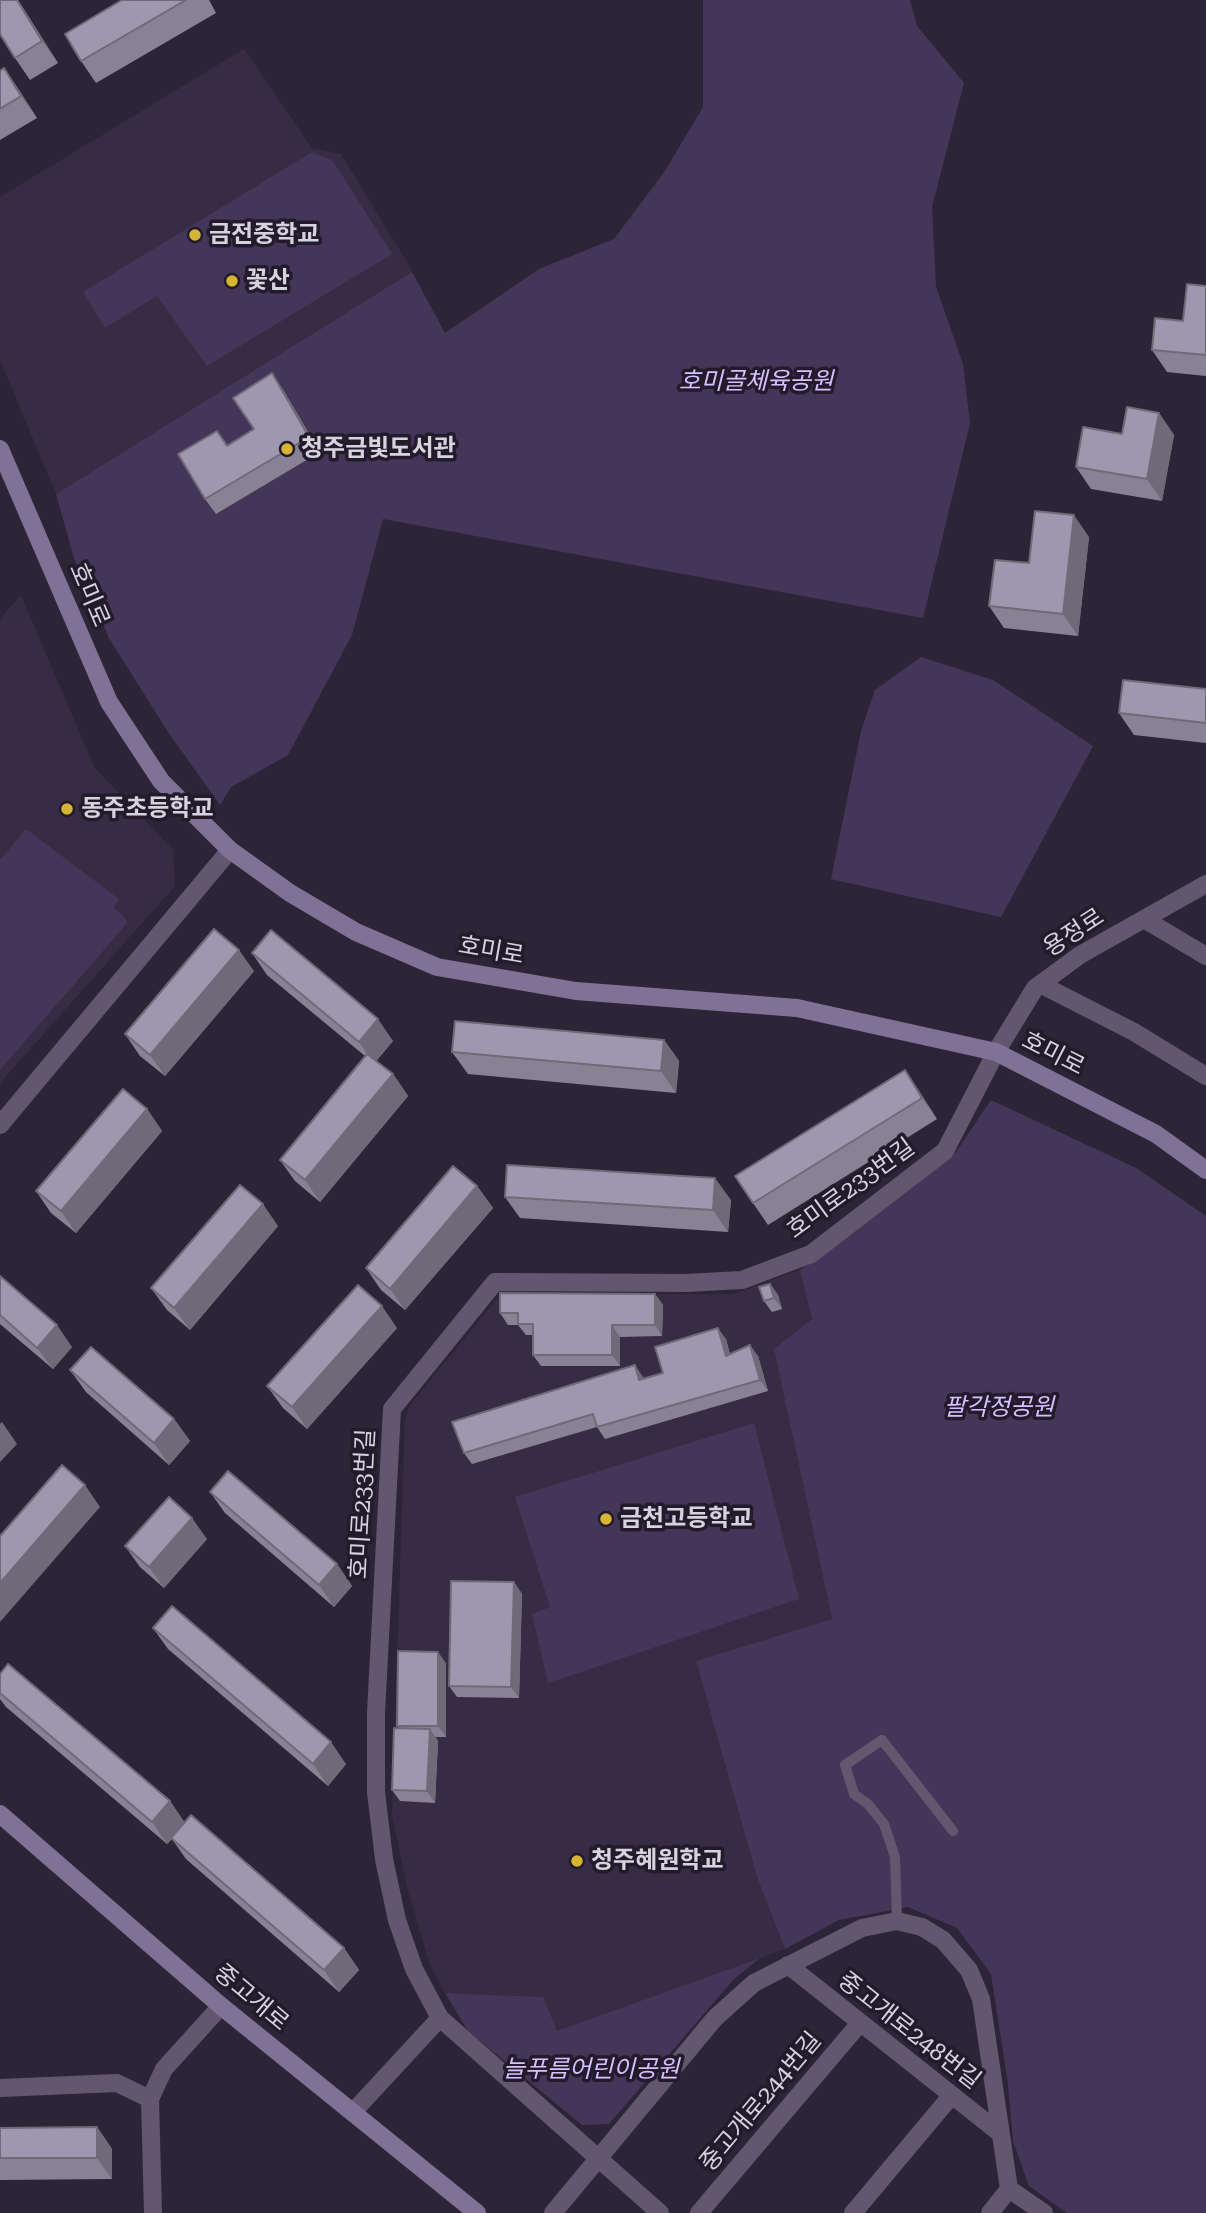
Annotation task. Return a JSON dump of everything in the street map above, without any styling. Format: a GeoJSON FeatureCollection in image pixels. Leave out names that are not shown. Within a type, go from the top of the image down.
{"type":"FeatureCollection","features":[{"type":"Feature","properties":{"kind":"street","name":"호미로"},"geometry":{"type":"LineString","coordinates":[[0,449],[109,702],[162,781],[230,850],[290,893],[356,932],[437,967],[576,991],[797,1008],[996,1052],[1156,1134],[1206,1170]]}},
{"type":"Feature","properties":{"kind":"street"},"geometry":{"type":"LineString","coordinates":[[0,1125],[230,850]]}},
{"type":"Feature","properties":{"kind":"street","name":"용정로"},"geometry":{"type":"LineString","coordinates":[[996,1052],[1035,988],[1080,955],[1206,884]]}},
{"type":"Feature","properties":{"kind":"street"},"geometry":{"type":"LineString","coordinates":[[1144,919],[1206,956]]}},
{"type":"Feature","properties":{"kind":"street"},"geometry":{"type":"LineString","coordinates":[[1041,984],[1135,1032],[1206,1076]]}},
{"type":"Feature","properties":{"kind":"street","name":"호미로233번길"},"geometry":{"type":"LineString","coordinates":[[440,2018],[414,1969],[397,1920],[384,1859],[376,1792],[376,1713],[392,1409],[495,1282],[686,1283],[742,1280],[811,1254],[945,1151],[996,1052]]}},
{"type":"Feature","properties":{"kind":"street","name":"중고개로"},"geometry":{"type":"LineString","coordinates":[[0,1814],[221,2006],[477,2213]]}},
{"type":"Feature","properties":{"kind":"street","name":"중고개로248번길"},"geometry":{"type":"LineString","coordinates":[[553,2213],[715,2018],[754,1983],[862,1927],[897,1921],[922,1927],[943,1940],[969,1970],[981,1999],[1009,2189]]}},
{"type":"Feature","properties":{"kind":"street","name":"중고개로248번길"},"geometry":{"type":"LineString","coordinates":[[788,1965],[1001,2134]]}},
{"type":"Feature","properties":{"kind":"street"},"geometry":{"type":"LineString","coordinates":[[153,2213],[150,2099],[164,2069],[221,2006]]}},
{"type":"Feature","properties":{"kind":"street"},"geometry":{"type":"LineString","coordinates":[[353,2112],[440,2018],[660,2213]]}},
{"type":"Feature","properties":{"kind":"street","name":"중고개로244번길"},"geometry":{"type":"LineString","coordinates":[[699,2213],[860,2023]]}},
{"type":"Feature","properties":{"kind":"street"},"geometry":{"type":"LineString","coordinates":[[0,2088],[117,2083],[150,2099]]}},
{"type":"Feature","properties":{"kind":"street"},"geometry":{"type":"LineString","coordinates":[[853,2213],[952,2095]]}},
{"type":"Feature","properties":{"kind":"street"},"geometry":{"type":"LineString","coordinates":[[990,2213],[1009,2189],[1044,2213]]}},
{"type":"Feature","properties":{"kind":"lane"},"geometry":{"type":"LineString","coordinates":[[897,1921],[895,1857],[884,1824],[868,1804],[854,1794],[845,1765],[882,1740],[953,1831]]}},
{"type":"Feature","properties":{"kind":"shaded area","name":"금전중학교"},"geometry":{"type":"Polygon","coordinates":[[[244,49],[312,148],[341,154],[413,272],[56,494],[0,360],[0,197],[244,49]]]}},
{"type":"Feature","properties":{"kind":"shaded area","name":"동주초등학교"},"geometry":{"type":"Polygon","coordinates":[[[21,595],[94,767],[173,850],[175,886],[0,1083],[0,619],[21,595]]]}},
{"type":"Feature","properties":{"kind":"shaded area","name":"금천고등학교"},"geometry":{"type":"Polygon","coordinates":[[[800,1270],[812,1319],[774,1349],[832,1619],[696,1661],[757,1877],[785,1949],[556,2032],[543,1997],[445,1993],[431,1968],[407,1887],[392,1815],[405,1418],[411,1404],[501,1294],[733,1294],[800,1270]]]}},
{"type":"Feature","properties":{"kind":"green space","name":"호미골체육공원"},"geometry":{"type":"Polygon","coordinates":[[[703,0],[910,0],[917,26],[964,83],[932,207],[936,287],[963,364],[970,423],[923,618],[383,519],[352,635],[288,755],[231,787],[220,805],[168,732],[109,638],[74,558],[56,494],[412,272],[445,333],[539,269],[614,239],[665,171],[703,107],[703,0]]]}},
{"type":"Feature","properties":{"kind":"green space"},"geometry":{"type":"Polygon","coordinates":[[[312,152],[333,161],[392,254],[207,366],[157,296],[105,328],[83,292],[312,152]]]}},
{"type":"Feature","properties":{"kind":"green space"},"geometry":{"type":"Polygon","coordinates":[[[921,657],[993,680],[1093,746],[1001,917],[831,879],[861,731],[875,690],[921,657]]]}},
{"type":"Feature","properties":{"kind":"green space"},"geometry":{"type":"Polygon","coordinates":[[[26,829],[119,899],[114,907],[128,922],[0,1070],[0,860],[26,829]]]}},
{"type":"Feature","properties":{"kind":"green space","name":"팔각정공원"},"geometry":{"type":"Polygon","coordinates":[[[991,1100],[1136,1168],[1206,1216],[1206,2213],[1067,2213],[1029,2186],[1013,2141],[1008,2084],[991,1974],[957,1928],[908,1907],[839,1920],[785,1949],[757,1877],[696,1661],[832,1619],[774,1349],[812,1319],[800,1270],[956,1152],[991,1100]]]}},
{"type":"Feature","properties":{"kind":"green space"},"geometry":{"type":"Polygon","coordinates":[[[754,1423],[799,1599],[548,1683],[532,1614],[550,1607],[515,1497],[754,1423]]]}},
{"type":"Feature","properties":{"kind":"green space","name":"늘푸름어린이공원"},"geometry":{"type":"Polygon","coordinates":[[[760,1958],[734,1979],[609,2124],[582,2125],[468,2031],[445,1993],[543,1997],[557,2031],[760,1958]]]}},
{"type":"Feature","properties":{"kind":"building"},"geometry":{"type":"Polygon","coordinates":[[[0,0],[17,0],[42,41],[15,58],[0,34],[0,0]]]}},
{"type":"Feature","properties":{"kind":"building"},"geometry":{"type":"Polygon","coordinates":[[[122,0],[186,0],[81,61],[65,34],[122,0]]]}},
{"type":"Feature","properties":{"kind":"building"},"geometry":{"type":"Polygon","coordinates":[[[4,68],[21,96],[0,109],[0,71],[4,68]]]}},
{"type":"Feature","properties":{"kind":"building"},"geometry":{"type":"Polygon","coordinates":[[[1187,284],[1206,286],[1206,355],[1152,350],[1155,318],[1183,321],[1187,284]]]}},
{"type":"Feature","properties":{"kind":"building","name":"청주금빛도서관"},"geometry":{"type":"Polygon","coordinates":[[[272,373],[309,437],[205,499],[178,454],[217,431],[227,446],[254,429],[233,398],[272,373]]]}},
{"type":"Feature","properties":{"kind":"building"},"geometry":{"type":"Polygon","coordinates":[[[1127,407],[1159,413],[1147,479],[1076,467],[1083,427],[1122,434],[1127,407]]]}},
{"type":"Feature","properties":{"kind":"building"},"geometry":{"type":"Polygon","coordinates":[[[1035,511],[1074,515],[1063,614],[989,606],[995,560],[1029,563],[1035,511]]]}},
{"type":"Feature","properties":{"kind":"building"},"geometry":{"type":"Polygon","coordinates":[[[1123,680],[1206,689],[1206,723],[1119,713],[1123,680]]]}},
{"type":"Feature","properties":{"kind":"building"},"geometry":{"type":"Polygon","coordinates":[[[214,929],[239,950],[150,1055],[125,1034],[214,929]]]}},
{"type":"Feature","properties":{"kind":"building"},"geometry":{"type":"Polygon","coordinates":[[[271,930],[378,1019],[359,1042],[252,953],[271,930]]]}},
{"type":"Feature","properties":{"kind":"building"},"geometry":{"type":"Polygon","coordinates":[[[455,1021],[664,1040],[661,1071],[452,1052],[455,1021]]]}},
{"type":"Feature","properties":{"kind":"building"},"geometry":{"type":"Polygon","coordinates":[[[367,1054],[393,1074],[305,1180],[280,1160],[367,1054]]]}},
{"type":"Feature","properties":{"kind":"building"},"geometry":{"type":"Polygon","coordinates":[[[905,1070],[922,1098],[753,1203],[735,1176],[905,1070]]]}},
{"type":"Feature","properties":{"kind":"building"},"geometry":{"type":"Polygon","coordinates":[[[123,1089],[147,1109],[61,1211],[36,1191],[123,1089]]]}},
{"type":"Feature","properties":{"kind":"building"},"geometry":{"type":"Polygon","coordinates":[[[507,1165],[715,1178],[713,1210],[505,1197],[507,1165]]]}},
{"type":"Feature","properties":{"kind":"building"},"geometry":{"type":"Polygon","coordinates":[[[453,1166],[477,1186],[390,1289],[366,1268],[453,1166]]]}},
{"type":"Feature","properties":{"kind":"building"},"geometry":{"type":"Polygon","coordinates":[[[240,1185],[263,1204],[174,1308],[151,1288],[240,1185]]]}},
{"type":"Feature","properties":{"kind":"building"},"geometry":{"type":"Polygon","coordinates":[[[0,1276],[57,1325],[37,1348],[0,1315],[0,1276]]]}},
{"type":"Feature","properties":{"kind":"building"},"geometry":{"type":"Polygon","coordinates":[[[770,1284],[774,1298],[764,1301],[759,1287],[770,1284]]]}},
{"type":"Feature","properties":{"kind":"building"},"geometry":{"type":"Polygon","coordinates":[[[358,1285],[382,1306],[292,1407],[267,1386],[358,1285]]]}},
{"type":"Feature","properties":{"kind":"building"},"geometry":{"type":"Polygon","coordinates":[[[500,1293],[655,1294],[655,1325],[612,1325],[612,1355],[533,1355],[533,1324],[518,1324],[518,1313],[500,1313],[500,1293]]]}},
{"type":"Feature","properties":{"kind":"building"},"geometry":{"type":"Polygon","coordinates":[[[718,1328],[726,1356],[750,1345],[760,1380],[597,1427],[593,1414],[464,1453],[452,1422],[635,1365],[639,1380],[663,1373],[655,1347],[718,1328]]]}},
{"type":"Feature","properties":{"kind":"building"},"geometry":{"type":"Polygon","coordinates":[[[91,1347],[174,1419],[154,1443],[70,1370],[91,1347]]]}},
{"type":"Feature","properties":{"kind":"building"},"geometry":{"type":"Polygon","coordinates":[[[62,1465],[85,1485],[0,1583],[0,1536],[62,1465]]]}},
{"type":"Feature","properties":{"kind":"building"},"geometry":{"type":"Polygon","coordinates":[[[228,1471],[337,1564],[319,1585],[210,1492],[228,1471]]]}},
{"type":"Feature","properties":{"kind":"building"},"geometry":{"type":"Polygon","coordinates":[[[169,1497],[192,1518],[149,1567],[125,1546],[169,1497]]]}},
{"type":"Feature","properties":{"kind":"building"},"geometry":{"type":"Polygon","coordinates":[[[451,1581],[514,1582],[511,1687],[449,1686],[451,1581]]]}},
{"type":"Feature","properties":{"kind":"building"},"geometry":{"type":"Polygon","coordinates":[[[172,1606],[331,1742],[313,1764],[153,1628],[172,1606]]]}},
{"type":"Feature","properties":{"kind":"building"},"geometry":{"type":"Polygon","coordinates":[[[398,1651],[438,1652],[438,1726],[397,1726],[398,1651]]]}},
{"type":"Feature","properties":{"kind":"building"},"geometry":{"type":"Polygon","coordinates":[[[8,1664],[170,1801],[152,1822],[0,1693],[0,1674],[8,1664]]]}},
{"type":"Feature","properties":{"kind":"building"},"geometry":{"type":"Polygon","coordinates":[[[394,1728],[430,1729],[427,1791],[392,1790],[394,1728]]]}},
{"type":"Feature","properties":{"kind":"building"},"geometry":{"type":"Polygon","coordinates":[[[191,1815],[344,1948],[324,1970],[171,1838],[191,1815]]]}},
{"type":"Feature","properties":{"kind":"building"},"geometry":{"type":"Polygon","coordinates":[[[97,2127],[97,2158],[0,2158],[0,2128],[97,2127]]]}},
{"type":"Feature","properties":{"kind":"place","name":"금전중학교"},"geometry":{"type":"Point","coordinates":[195,235]}},
{"type":"Feature","properties":{"kind":"place","name":"꽃산"},"geometry":{"type":"Point","coordinates":[232,281]}},
{"type":"Feature","properties":{"kind":"place","name":"청주금빛도서관"},"geometry":{"type":"Point","coordinates":[287,449]}},
{"type":"Feature","properties":{"kind":"place","name":"동주초등학교"},"geometry":{"type":"Point","coordinates":[67,809]}},
{"type":"Feature","properties":{"kind":"place","name":"금천고등학교"},"geometry":{"type":"Point","coordinates":[606,1519]}},
{"type":"Feature","properties":{"kind":"place","name":"청주혜원학교"},"geometry":{"type":"Point","coordinates":[577,1861]}}]}
